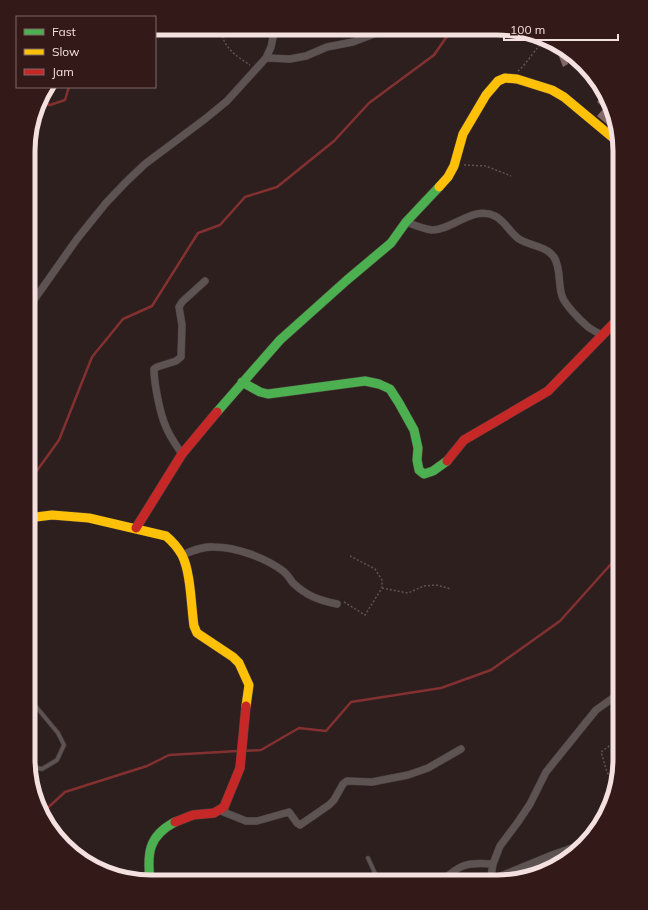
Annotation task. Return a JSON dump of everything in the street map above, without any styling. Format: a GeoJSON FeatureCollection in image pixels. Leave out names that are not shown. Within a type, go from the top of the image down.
{"type":"FeatureCollection","features":[{"type":"Feature","properties":{"kind":"street"},"geometry":{"type":"LineString","coordinates":[[35,299],[106,203],[145,164],[227,101],[266,58],[271,47],[274,35]]}},
{"type":"Feature","properties":{"kind":"street"},"geometry":{"type":"LineString","coordinates":[[266,58],[290,59],[306,56],[371,35]]}},
{"type":"Feature","properties":{"kind":"street"},"geometry":{"type":"LineString","coordinates":[[136,528],[182,454],[242,382],[280,340],[391,243],[406,222],[448,177],[454,166],[463,134],[486,95],[498,81],[504,78],[517,79],[552,90],[564,97],[612,137]]}},
{"type":"Feature","properties":{"kind":"street"},"geometry":{"type":"LineString","coordinates":[[406,222],[431,230],[438,229],[477,214],[496,216],[519,239],[536,247],[547,250],[554,258],[557,266],[562,296],[567,304],[588,327],[603,336]]}},
{"type":"Feature","properties":{"kind":"street"},"geometry":{"type":"LineString","coordinates":[[182,454],[165,426],[160,407],[154,369],[163,364],[176,361],[181,358],[182,326],[179,307],[182,302],[205,281]]}},
{"type":"Feature","properties":{"kind":"street"},"geometry":{"type":"LineString","coordinates":[[242,382],[260,392],[268,394],[365,381],[379,384],[390,389],[414,430],[418,448],[417,460],[419,470],[424,474],[433,471],[446,462],[464,440],[548,391],[613,325]]}},
{"type":"Feature","properties":{"kind":"street"},"geometry":{"type":"LineString","coordinates":[[35,517],[52,515],[89,518],[166,536],[174,542],[182,555],[187,570],[194,626],[197,633],[233,657],[239,663],[249,686],[244,720],[240,768],[224,807],[221,811],[212,814],[190,816],[175,821],[162,830],[152,841],[149,864],[150,875]]}},
{"type":"Feature","properties":{"kind":"street"},"geometry":{"type":"LineString","coordinates":[[182,555],[214,546],[236,550],[270,563],[285,573],[304,592],[319,600],[337,604]]}},
{"type":"Feature","properties":{"kind":"street"},"geometry":{"type":"LineString","coordinates":[[491,875],[493,864],[500,846],[522,816],[546,772],[596,710],[613,698]]}},
{"type":"Feature","properties":{"kind":"street"},"geometry":{"type":"LineString","coordinates":[[221,811],[246,821],[257,821],[289,812],[300,825],[329,805],[334,800],[343,784],[348,781],[372,782],[408,775],[428,768],[461,749]]}},
{"type":"Feature","properties":{"kind":"street"},"geometry":{"type":"LineString","coordinates":[[505,874],[552,854],[572,848]]}},
{"type":"Feature","properties":{"kind":"street"},"geometry":{"type":"LineString","coordinates":[[449,875],[460,866],[479,863],[493,864]]}},
{"type":"Feature","properties":{"kind":"lane"},"geometry":{"type":"LineString","coordinates":[[35,705],[58,733],[64,745],[57,760],[42,769],[36,768]]}},
{"type":"Feature","properties":{"kind":"lane"},"geometry":{"type":"LineString","coordinates":[[368,858],[376,875]]}},
{"type":"Feature","properties":{"kind":"path"},"geometry":{"type":"LineString","coordinates":[[223,35],[224,43],[256,69]]}},
{"type":"Feature","properties":{"kind":"path"},"geometry":{"type":"LineString","coordinates":[[510,79],[530,58],[539,43]]}},
{"type":"Feature","properties":{"kind":"path"},"geometry":{"type":"LineString","coordinates":[[454,166],[486,166],[511,176]]}},
{"type":"Feature","properties":{"kind":"path"},"geometry":{"type":"LineString","coordinates":[[337,604],[344,602],[365,615],[382,588],[382,580],[375,569],[350,556]]}},
{"type":"Feature","properties":{"kind":"path"},"geometry":{"type":"LineString","coordinates":[[382,588],[408,593],[424,586],[436,585],[451,589]]}},
{"type":"Feature","properties":{"kind":"path"},"geometry":{"type":"LineString","coordinates":[[608,701],[613,712]]}},
{"type":"Feature","properties":{"kind":"path"},"geometry":{"type":"LineString","coordinates":[[611,780],[607,772],[601,752],[613,743]]}},
{"type":"Feature","properties":{"kind":"building"},"geometry":{"type":"Polygon","coordinates":[[[557,51],[567,58],[568,64],[563,67],[557,51]]]}},
{"type":"Feature","properties":{"kind":"building"},"geometry":{"type":"Polygon","coordinates":[[[600,98],[604,106],[610,127],[597,116],[604,108],[597,102],[600,98]]]}},
{"type":"Feature","properties":{"kind":"waterway"},"geometry":{"type":"LineString","coordinates":[[35,473],[59,440],[92,357],[123,319],[152,306],[198,233],[220,225],[245,197],[277,187],[334,141],[369,103],[434,55],[448,35]]}},
{"type":"Feature","properties":{"kind":"waterway"},"geometry":{"type":"LineString","coordinates":[[45,103],[50,105],[65,100],[69,88]]}},
{"type":"Feature","properties":{"kind":"waterway"},"geometry":{"type":"LineString","coordinates":[[243,751],[261,750],[299,728],[326,731],[351,702],[441,688],[491,670],[560,621],[613,562]]}},
{"type":"Feature","properties":{"kind":"waterway"},"geometry":{"type":"LineString","coordinates":[[46,809],[65,792],[147,766],[169,755],[238,751]]}},
{"type":"Feature","properties":{"kind":"traffic: fast"},"geometry":{"type":"LineString","coordinates":[[217,412],[280,340],[391,243],[406,222],[439,187]]}},
{"type":"Feature","properties":{"kind":"traffic: fast"},"geometry":{"type":"LineString","coordinates":[[242,382],[260,392],[268,394],[365,381],[379,384],[390,389],[414,430],[418,448],[417,460],[419,470],[424,474],[433,471],[447,461]]}},
{"type":"Feature","properties":{"kind":"traffic: fast"},"geometry":{"type":"LineString","coordinates":[[150,875],[149,854],[154,840],[159,833],[175,822]]}},
{"type":"Feature","properties":{"kind":"traffic: slow"},"geometry":{"type":"LineString","coordinates":[[439,187],[448,177],[454,166],[463,134],[486,95],[498,81],[505,78],[517,79],[552,90],[564,97],[612,137]]}},
{"type":"Feature","properties":{"kind":"traffic: slow"},"geometry":{"type":"LineString","coordinates":[[35,517],[52,515],[89,518],[166,536],[173,542],[185,562],[189,580],[194,626],[197,633],[233,657],[239,663],[249,685],[246,706]]}},
{"type":"Feature","properties":{"kind":"traffic: jam"},"geometry":{"type":"LineString","coordinates":[[447,461],[464,440],[548,391],[613,324]]}},
{"type":"Feature","properties":{"kind":"traffic: jam"},"geometry":{"type":"LineString","coordinates":[[136,528],[182,454],[217,412]]}},
{"type":"Feature","properties":{"kind":"traffic: jam"},"geometry":{"type":"LineString","coordinates":[[175,822],[193,815],[214,813],[224,807],[240,768],[246,706]]}}]}
